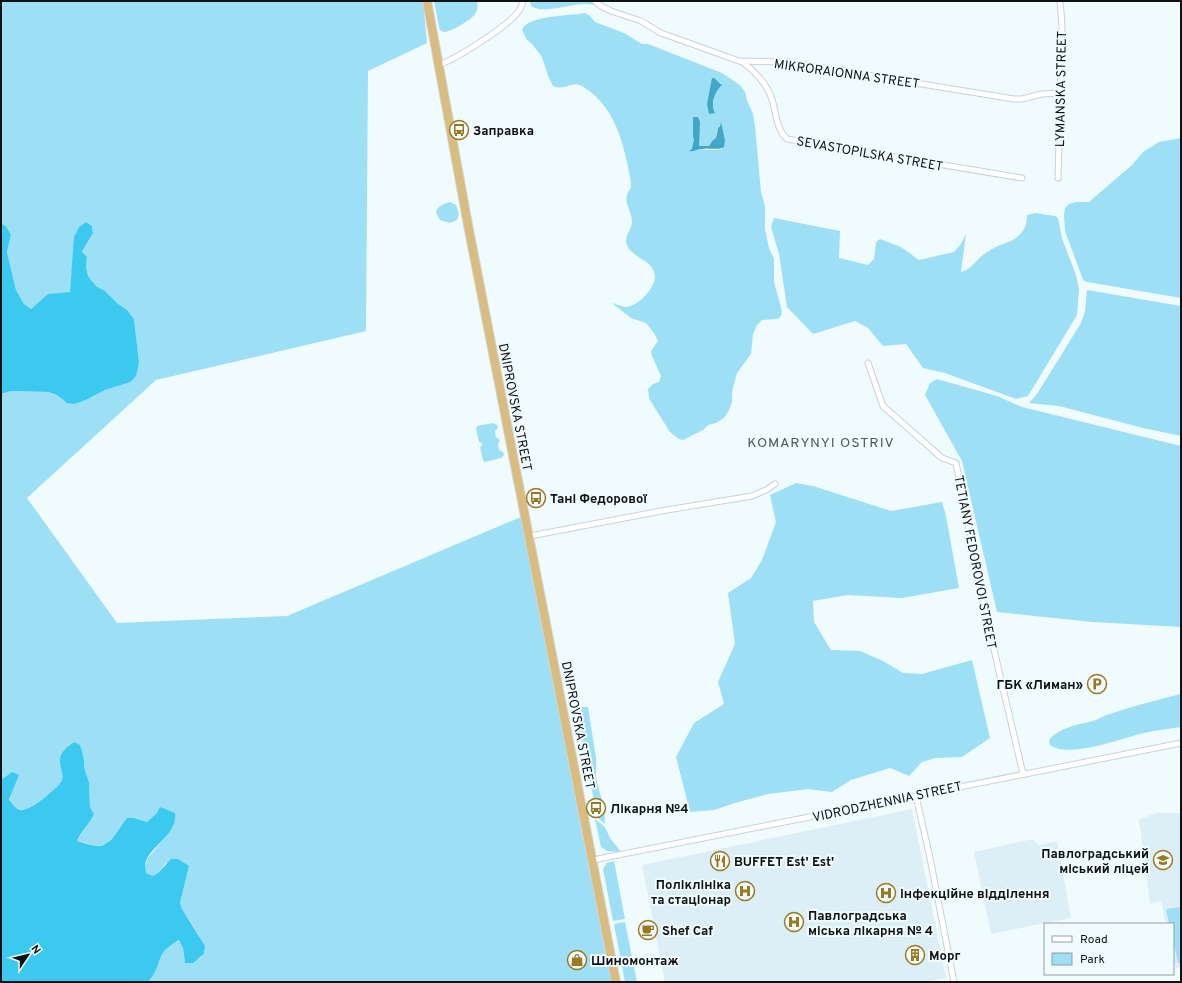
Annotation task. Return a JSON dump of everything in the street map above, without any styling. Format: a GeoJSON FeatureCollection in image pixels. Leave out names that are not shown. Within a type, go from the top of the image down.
{"type":"FeatureCollection","features":[{"type":"Feature","properties":{"kind":"highway","name":"DNIPROVSKA STREET"},"geometry":{"type":"LineString","coordinates":[[427,1],[469,232],[530,536],[616,982]]}},
{"type":"Feature","properties":{"kind":"street"},"geometry":{"type":"LineString","coordinates":[[438,66],[460,55],[508,23],[519,12],[523,1]]}},
{"type":"Feature","properties":{"kind":"street","name":"MIKRORAIONNA STREET"},"geometry":{"type":"LineString","coordinates":[[595,1],[611,11],[642,21],[661,33],[720,52],[739,61],[787,62],[1014,99],[1022,99],[1042,94],[1061,93]]}},
{"type":"Feature","properties":{"kind":"street","name":"LYMANSKA STREET"},"geometry":{"type":"LineString","coordinates":[[1058,178],[1062,25],[1060,1]]}},
{"type":"Feature","properties":{"kind":"street","name":"SEVASTOPILSKA STREET"},"geometry":{"type":"LineString","coordinates":[[739,61],[750,68],[769,91],[781,131],[787,138],[1022,178]]}},
{"type":"Feature","properties":{"kind":"street","name":"TETIANY FEDOROVOI STREET"},"geometry":{"type":"LineString","coordinates":[[868,363],[883,406],[942,458],[956,463],[985,611],[1023,774]]}},
{"type":"Feature","properties":{"kind":"street"},"geometry":{"type":"LineString","coordinates":[[530,536],[661,511],[752,496],[775,484]]}},
{"type":"Feature","properties":{"kind":"street","name":"VIDRODZHENNIA STREET"},"geometry":{"type":"LineString","coordinates":[[593,860],[1181,743]]}},
{"type":"Feature","properties":{"kind":"street"},"geometry":{"type":"LineString","coordinates":[[916,796],[930,858],[954,982]]}},
{"type":"Feature","properties":{"kind":"shaded area"},"geometry":{"type":"Polygon","coordinates":[[[712,78],[722,85],[717,91],[713,102],[715,113],[709,114],[707,104],[712,78]]]}},
{"type":"Feature","properties":{"kind":"shaded area"},"geometry":{"type":"Polygon","coordinates":[[[693,117],[698,117],[700,122],[699,146],[709,146],[716,138],[721,122],[725,140],[724,147],[719,149],[699,149],[689,151],[692,149],[694,139],[693,117]]]}},
{"type":"Feature","properties":{"kind":"shaded area"},"geometry":{"type":"Polygon","coordinates":[[[86,222],[92,226],[93,233],[82,252],[87,257],[86,267],[88,276],[96,286],[105,291],[117,303],[127,310],[134,319],[139,362],[136,376],[130,382],[105,390],[86,400],[74,404],[67,403],[57,395],[48,392],[11,391],[1,394],[1,224],[6,226],[11,235],[7,252],[16,290],[24,304],[31,309],[48,294],[70,292],[74,237],[79,227],[86,222]]]}},
{"type":"Feature","properties":{"kind":"shaded area"},"geometry":{"type":"Polygon","coordinates":[[[74,742],[80,745],[84,759],[84,767],[89,782],[90,807],[94,814],[77,841],[94,846],[102,845],[111,840],[127,818],[134,818],[147,822],[157,813],[160,807],[175,813],[175,821],[172,828],[148,857],[145,864],[146,873],[153,876],[158,873],[171,859],[178,859],[189,866],[180,903],[182,909],[205,946],[204,954],[193,963],[185,963],[183,948],[179,940],[162,954],[155,972],[148,982],[1,982],[1,780],[12,772],[19,775],[9,799],[18,809],[27,809],[49,794],[61,782],[62,773],[60,759],[66,748],[74,742]]]}},
{"type":"Feature","properties":{"kind":"shaded area","name":"Павлоградська міська лікарня № 4"},"geometry":{"type":"Polygon","coordinates":[[[912,809],[946,978],[927,982],[665,982],[642,865],[912,809]]]}},
{"type":"Feature","properties":{"kind":"shaded area","name":"Павлоградський міський ліцей"},"geometry":{"type":"Polygon","coordinates":[[[1157,813],[1181,813],[1181,967],[1176,968],[1174,960],[1174,923],[1166,923],[1161,901],[1150,904],[1139,819],[1157,813]]]}},
{"type":"Feature","properties":{"kind":"shaded area"},"geometry":{"type":"Polygon","coordinates":[[[1033,839],[1038,845],[1057,841],[1071,918],[991,934],[974,852],[1033,839]]]}},
{"type":"Feature","properties":{"kind":"green space"},"geometry":{"type":"Polygon","coordinates":[[[1,1],[423,1],[427,43],[368,71],[366,331],[156,380],[27,498],[117,623],[287,616],[528,514],[618,982],[148,982],[164,952],[180,940],[183,948],[185,963],[198,959],[204,954],[203,944],[180,903],[189,866],[166,863],[158,873],[153,876],[146,873],[145,865],[148,858],[173,827],[157,813],[147,822],[134,818],[106,844],[97,846],[77,841],[94,814],[90,807],[89,782],[84,767],[84,758],[74,742],[66,748],[62,754],[60,759],[62,773],[61,782],[54,790],[24,810],[17,808],[10,801],[9,790],[12,772],[1,780],[1,394],[11,391],[48,392],[57,395],[67,403],[86,400],[116,386],[139,362],[134,319],[127,310],[117,303],[105,291],[96,286],[88,276],[86,267],[87,258],[82,253],[93,233],[92,226],[86,222],[79,227],[73,258],[70,293],[48,294],[31,309],[24,304],[16,290],[7,252],[11,235],[6,226],[1,224],[1,1]]]}},
{"type":"Feature","properties":{"kind":"green space"},"geometry":{"type":"Polygon","coordinates":[[[434,1],[477,1],[478,8],[475,14],[465,22],[456,28],[444,32],[440,30],[439,27],[434,1]]]}},
{"type":"Feature","properties":{"kind":"green space"},"geometry":{"type":"Polygon","coordinates":[[[530,1],[591,1],[594,5],[579,4],[552,9],[537,9],[531,6],[530,1]]]}},
{"type":"Feature","properties":{"kind":"green space"},"geometry":{"type":"Polygon","coordinates":[[[585,13],[595,22],[624,33],[642,44],[648,44],[722,73],[740,85],[745,92],[753,114],[761,192],[765,206],[765,229],[769,248],[774,259],[774,282],[782,311],[781,316],[778,319],[762,320],[757,325],[753,334],[751,354],[737,373],[732,392],[732,402],[724,418],[716,423],[708,425],[703,430],[683,440],[679,439],[670,432],[649,398],[648,389],[653,384],[659,382],[661,376],[651,351],[658,341],[654,333],[646,323],[631,318],[612,303],[626,307],[637,303],[651,289],[655,277],[649,264],[633,253],[629,249],[626,242],[632,222],[632,217],[626,201],[631,184],[621,138],[608,111],[596,96],[577,84],[561,88],[553,86],[542,57],[527,40],[522,30],[532,21],[550,17],[585,13]],[[717,81],[707,104],[713,111],[713,101],[716,90],[721,86],[721,83],[717,81]],[[699,119],[693,120],[693,149],[722,149],[725,140],[721,123],[717,130],[716,138],[709,147],[699,146],[699,119]]]}},
{"type":"Feature","properties":{"kind":"green space"},"geometry":{"type":"Polygon","coordinates":[[[1181,138],[1181,298],[1087,282],[1083,280],[1065,231],[1065,208],[1069,204],[1076,202],[1089,202],[1132,165],[1143,152],[1159,142],[1181,138]]]}},
{"type":"Feature","properties":{"kind":"green space"},"geometry":{"type":"Polygon","coordinates":[[[450,202],[456,205],[459,214],[457,220],[450,223],[440,220],[436,212],[443,204],[450,202]]]}},
{"type":"Feature","properties":{"kind":"green space"},"geometry":{"type":"Polygon","coordinates":[[[1035,213],[1055,216],[1058,218],[1062,238],[1076,275],[1079,289],[1077,315],[1028,396],[1016,399],[945,373],[923,368],[906,344],[883,346],[868,328],[855,321],[813,334],[787,307],[779,254],[771,227],[774,218],[840,231],[839,258],[868,265],[874,259],[876,242],[880,239],[901,247],[919,260],[954,252],[961,244],[966,234],[961,272],[970,267],[980,257],[991,250],[1016,238],[1024,228],[1027,215],[1035,213]]]}},
{"type":"Feature","properties":{"kind":"green space"},"geometry":{"type":"Polygon","coordinates":[[[1087,290],[1181,306],[1181,436],[1143,428],[1059,406],[1029,403],[1037,394],[1081,323],[1085,311],[1087,290]]]}},
{"type":"Feature","properties":{"kind":"green space"},"geometry":{"type":"Polygon","coordinates":[[[937,379],[997,396],[1022,407],[1181,446],[1181,627],[1092,622],[997,612],[962,461],[925,395],[930,383],[937,379]]]}},
{"type":"Feature","properties":{"kind":"green space"},"geometry":{"type":"Polygon","coordinates":[[[493,423],[497,425],[498,428],[495,431],[496,437],[500,440],[498,444],[499,450],[503,452],[504,455],[501,458],[485,462],[483,460],[480,447],[482,446],[482,443],[479,442],[476,428],[477,426],[493,423]]]}},
{"type":"Feature","properties":{"kind":"green space"},"geometry":{"type":"Polygon","coordinates":[[[796,483],[813,486],[891,511],[942,502],[946,516],[959,588],[902,598],[848,595],[813,601],[814,622],[831,650],[860,651],[883,661],[903,673],[922,674],[972,660],[990,738],[962,757],[935,758],[922,762],[909,776],[890,768],[851,780],[832,792],[808,789],[768,794],[714,810],[690,812],[676,757],[694,723],[724,704],[718,682],[735,644],[728,593],[751,578],[762,560],[776,522],[770,495],[796,483]]]}},
{"type":"Feature","properties":{"kind":"green space"},"geometry":{"type":"Polygon","coordinates":[[[1181,694],[1181,727],[1149,732],[1082,749],[1059,749],[1050,745],[1049,740],[1054,735],[1065,729],[1096,720],[1127,708],[1181,694]]]}},
{"type":"Feature","properties":{"kind":"green space"},"geometry":{"type":"Polygon","coordinates":[[[576,707],[588,707],[596,758],[596,777],[604,804],[605,824],[597,817],[600,814],[599,805],[594,801],[576,707]]]}},
{"type":"Feature","properties":{"kind":"green space"},"geometry":{"type":"Polygon","coordinates":[[[595,819],[605,827],[610,838],[621,852],[607,851],[601,847],[595,819]]]}},
{"type":"Feature","properties":{"kind":"green space"},"geometry":{"type":"Polygon","coordinates":[[[614,861],[625,919],[613,921],[603,869],[607,863],[614,861]]]}},
{"type":"Feature","properties":{"kind":"green space"},"geometry":{"type":"Polygon","coordinates":[[[1181,907],[1181,963],[1178,963],[1174,945],[1174,923],[1169,923],[1166,909],[1181,907]]]}},
{"type":"Feature","properties":{"kind":"green space"},"geometry":{"type":"Polygon","coordinates":[[[625,922],[637,982],[625,982],[614,924],[625,922]]]}},
{"type":"Feature","properties":{"kind":"place","name":"Заправка"},"geometry":{"type":"Point","coordinates":[459,130]}},
{"type":"Feature","properties":{"kind":"place","name":"Тані Федорової"},"geometry":{"type":"Point","coordinates":[536,498]}},
{"type":"Feature","properties":{"kind":"place","name":"ГБК «Лиман»"},"geometry":{"type":"Point","coordinates":[1097,684]}},
{"type":"Feature","properties":{"kind":"place","name":"Лікарня №4"},"geometry":{"type":"Point","coordinates":[596,808]}},
{"type":"Feature","properties":{"kind":"place","name":"Павлоградський міський ліцей"},"geometry":{"type":"Point","coordinates":[1163,860]}},
{"type":"Feature","properties":{"kind":"place","name":"BUFFET Est' Est'"},"geometry":{"type":"Point","coordinates":[720,861]}},
{"type":"Feature","properties":{"kind":"place","name":"Поліклініка та стаціонар"},"geometry":{"type":"Point","coordinates":[745,891]}},
{"type":"Feature","properties":{"kind":"place","name":"Інфекційне відділення"},"geometry":{"type":"Point","coordinates":[886,893]}},
{"type":"Feature","properties":{"kind":"place","name":"Павлоградська міська лікарня № 4"},"geometry":{"type":"Point","coordinates":[794,922]}},
{"type":"Feature","properties":{"kind":"place","name":"Shef Caf"},"geometry":{"type":"Point","coordinates":[648,930]}},
{"type":"Feature","properties":{"kind":"place","name":"Морг"},"geometry":{"type":"Point","coordinates":[915,955]}},
{"type":"Feature","properties":{"kind":"place","name":"Шиномонтаж"},"geometry":{"type":"Point","coordinates":[577,960]}},
{"type":"Feature","properties":{"kind":"district","name":"KOMARYNYI OSTRIV"},"geometry":{"type":"Point","coordinates":[821,442]}}]}
